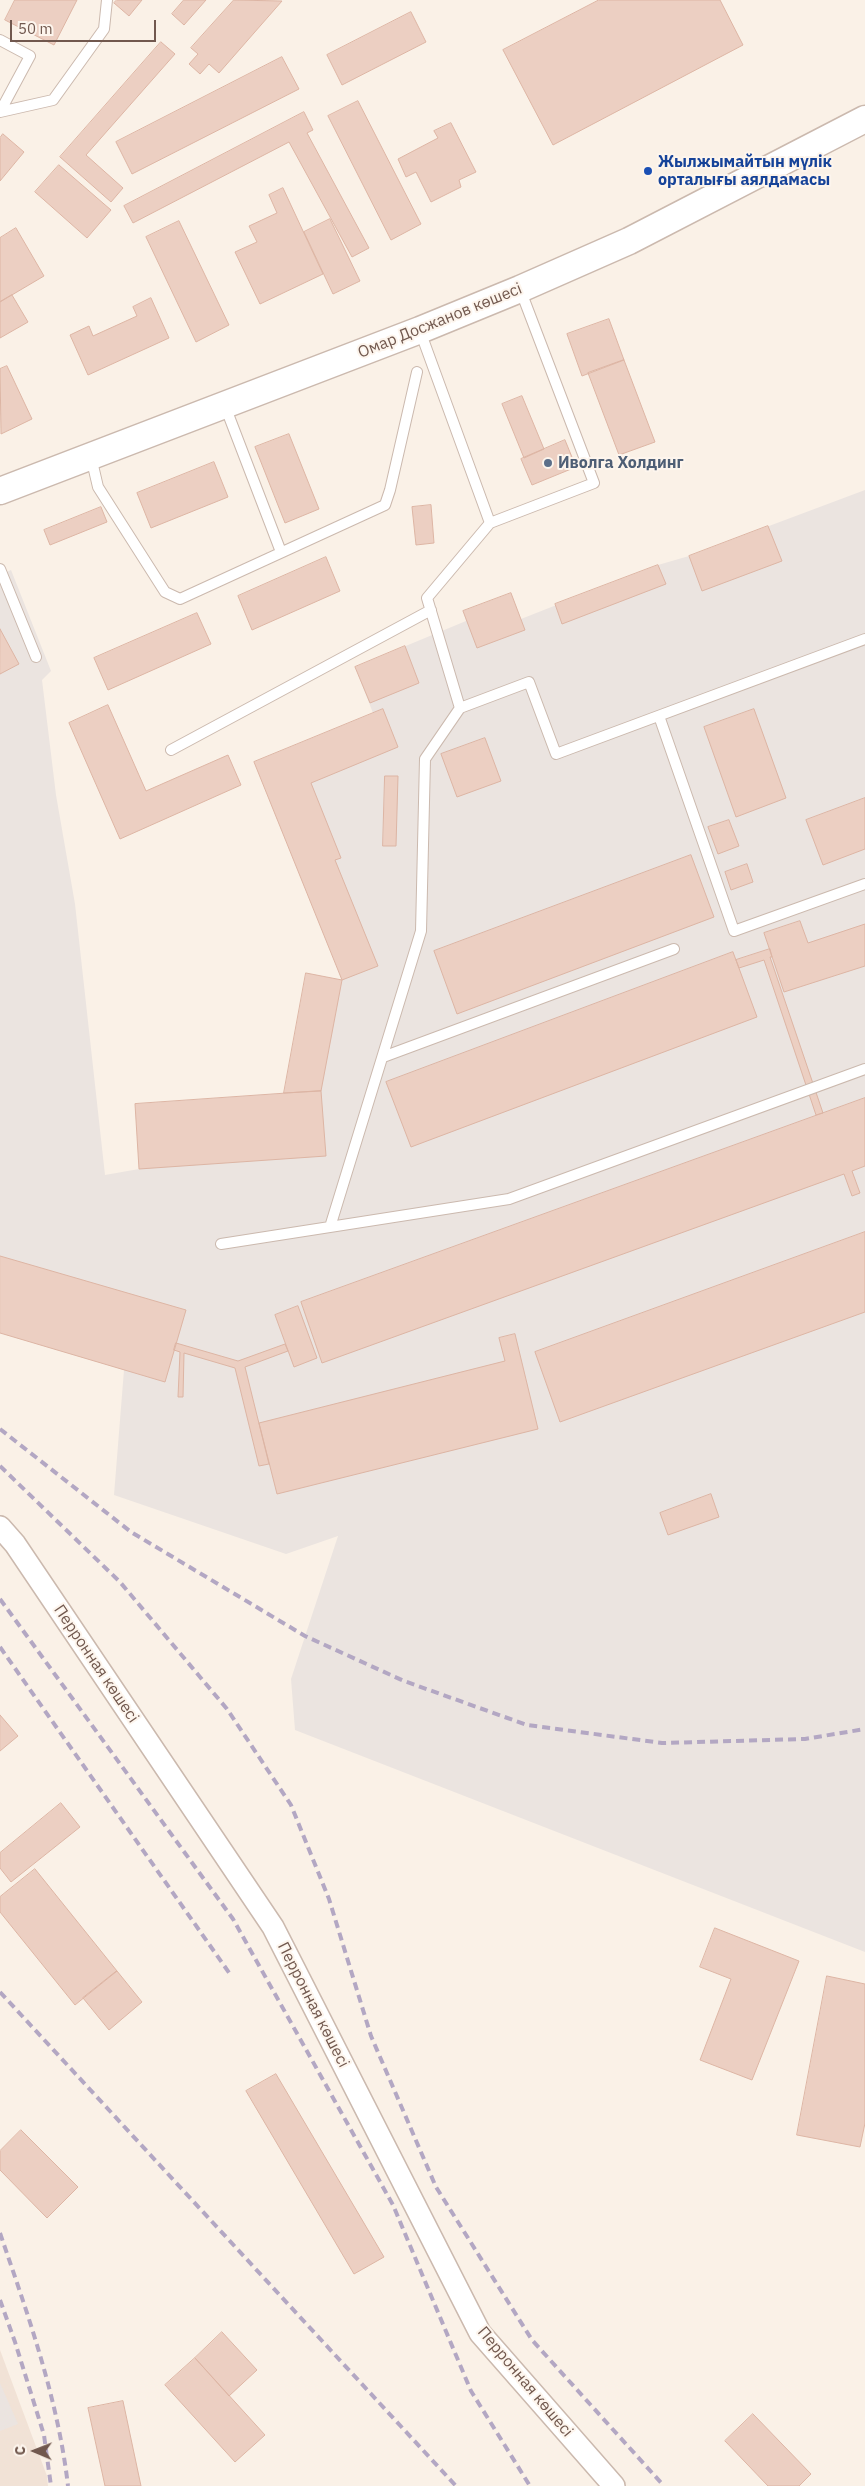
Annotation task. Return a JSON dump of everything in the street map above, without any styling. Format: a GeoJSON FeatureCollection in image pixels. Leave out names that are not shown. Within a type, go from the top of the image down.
{"type":"FeatureCollection","features":[{"type":"Feature","properties":{"kind":"street","name":"Омар Досжанов көшесі"},"geometry":{"type":"LineString","coordinates":[[0,491],[420,330],[520,289],[629,241],[865,119]]}},
{"type":"Feature","properties":{"kind":"street","name":"Перронная көшесі"},"geometry":{"type":"LineString","coordinates":[[0,1527],[15,1544],[273,1927],[480,2333],[614,2486]]}},
{"type":"Feature","properties":{"kind":"lane"},"geometry":{"type":"LineString","coordinates":[[0,111],[53,100],[104,29],[106,0]]}},
{"type":"Feature","properties":{"kind":"lane"},"geometry":{"type":"LineString","coordinates":[[0,40],[30,56],[0,111]]}},
{"type":"Feature","properties":{"kind":"lane"},"geometry":{"type":"LineString","coordinates":[[460,708],[427,598],[490,523],[594,483],[520,289]]}},
{"type":"Feature","properties":{"kind":"lane"},"geometry":{"type":"LineString","coordinates":[[420,330],[490,523]]}},
{"type":"Feature","properties":{"kind":"lane"},"geometry":{"type":"LineString","coordinates":[[91,456],[98,487],[166,592],[180,599],[385,505],[417,372]]}},
{"type":"Feature","properties":{"kind":"lane"},"geometry":{"type":"LineString","coordinates":[[225,405],[281,552]]}},
{"type":"Feature","properties":{"kind":"lane"},"geometry":{"type":"LineString","coordinates":[[0,569],[36,658]]}},
{"type":"Feature","properties":{"kind":"lane"},"geometry":{"type":"LineString","coordinates":[[170,750],[431,610]]}},
{"type":"Feature","properties":{"kind":"lane"},"geometry":{"type":"LineString","coordinates":[[330,1227],[421,931],[425,759],[460,708],[529,682],[556,754],[865,639]]}},
{"type":"Feature","properties":{"kind":"lane"},"geometry":{"type":"LineString","coordinates":[[659,716],[734,931],[865,884]]}},
{"type":"Feature","properties":{"kind":"lane"},"geometry":{"type":"LineString","coordinates":[[382,1057],[674,948]]}},
{"type":"Feature","properties":{"kind":"lane"},"geometry":{"type":"LineString","coordinates":[[221,1244],[509,1199],[865,1069]]}},
{"type":"Feature","properties":{"kind":"shaded area"},"geometry":{"type":"Polygon","coordinates":[[[865,490],[865,1952],[295,1730],[291,1679],[338,1536],[286,1554],[114,1495],[124,1370],[0,1333],[0,575],[11,570],[51,671],[42,680],[56,795],[75,904],[105,1175],[139,1169],[135,1104],[284,1093],[306,973],[342,980],[254,762],[373,713],[355,667],[466,621],[463,611],[511,593],[521,619],[658,565],[689,556],[865,490]]]}},
{"type":"Feature","properties":{"kind":"shaded area"},"geometry":{"type":"Polygon","coordinates":[[[0,2350],[47,2476],[48,2486],[0,2486],[0,2350]]]}},
{"type":"Feature","properties":{"kind":"shaded area"},"geometry":{"type":"Polygon","coordinates":[[[0,2383],[18,2424],[0,2431],[0,2383]]]}},
{"type":"Feature","properties":{"kind":"building"},"geometry":{"type":"Polygon","coordinates":[[[15,0],[77,0],[54,45],[5,20],[15,0]]]}},
{"type":"Feature","properties":{"kind":"building"},"geometry":{"type":"Polygon","coordinates":[[[117,0],[142,0],[129,16],[114,3],[117,0]]]}},
{"type":"Feature","properties":{"kind":"building"},"geometry":{"type":"Polygon","coordinates":[[[184,0],[206,0],[184,25],[172,14],[184,0]]]}},
{"type":"Feature","properties":{"kind":"building"},"geometry":{"type":"Polygon","coordinates":[[[234,0],[282,1],[219,73],[209,64],[200,74],[189,64],[198,54],[191,48],[234,0]]]}},
{"type":"Feature","properties":{"kind":"building"},"geometry":{"type":"Polygon","coordinates":[[[599,0],[720,0],[743,45],[553,145],[503,50],[599,0]]]}},
{"type":"Feature","properties":{"kind":"building"},"geometry":{"type":"Polygon","coordinates":[[[411,12],[426,42],[342,85],[327,55],[411,12]]]}},
{"type":"Feature","properties":{"kind":"building"},"geometry":{"type":"Polygon","coordinates":[[[161,42],[175,54],[86,155],[123,188],[111,202],[60,157],[161,42]]]}},
{"type":"Feature","properties":{"kind":"building"},"geometry":{"type":"Polygon","coordinates":[[[282,57],[299,89],[132,174],[116,142],[282,57]]]}},
{"type":"Feature","properties":{"kind":"building"},"geometry":{"type":"Polygon","coordinates":[[[358,101],[421,224],[391,240],[328,116],[358,101]]]}},
{"type":"Feature","properties":{"kind":"building"},"geometry":{"type":"Polygon","coordinates":[[[304,112],[313,130],[307,133],[369,248],[352,257],[289,142],[133,223],[124,206],[304,112]]]}},
{"type":"Feature","properties":{"kind":"building"},"geometry":{"type":"Polygon","coordinates":[[[451,123],[476,172],[459,180],[461,187],[431,202],[416,172],[406,177],[398,159],[438,138],[434,131],[451,123]]]}},
{"type":"Feature","properties":{"kind":"building"},"geometry":{"type":"Polygon","coordinates":[[[3,134],[24,152],[0,181],[0,138],[3,134]]]}},
{"type":"Feature","properties":{"kind":"building"},"geometry":{"type":"Polygon","coordinates":[[[59,165],[111,210],[87,238],[35,192],[59,165]]]}},
{"type":"Feature","properties":{"kind":"building"},"geometry":{"type":"Polygon","coordinates":[[[283,188],[323,274],[260,304],[235,252],[257,242],[249,226],[277,213],[269,195],[283,188]]]}},
{"type":"Feature","properties":{"kind":"building"},"geometry":{"type":"Polygon","coordinates":[[[330,219],[360,281],[333,294],[304,232],[330,219]]]}},
{"type":"Feature","properties":{"kind":"building"},"geometry":{"type":"Polygon","coordinates":[[[179,221],[229,325],[196,342],[146,237],[179,221]]]}},
{"type":"Feature","properties":{"kind":"building"},"geometry":{"type":"Polygon","coordinates":[[[16,228],[44,276],[0,302],[0,238],[16,228]]]}},
{"type":"Feature","properties":{"kind":"building"},"geometry":{"type":"Polygon","coordinates":[[[12,295],[28,322],[0,338],[0,302],[12,295]]]}},
{"type":"Feature","properties":{"kind":"building"},"geometry":{"type":"Polygon","coordinates":[[[151,298],[169,338],[88,375],[70,335],[89,326],[93,336],[137,316],[133,307],[151,298]]]}},
{"type":"Feature","properties":{"kind":"building"},"geometry":{"type":"Polygon","coordinates":[[[609,319],[624,360],[582,376],[567,334],[609,319]]]}},
{"type":"Feature","properties":{"kind":"building"},"geometry":{"type":"Polygon","coordinates":[[[624,360],[655,442],[619,455],[588,373],[624,360]]]}},
{"type":"Feature","properties":{"kind":"building"},"geometry":{"type":"Polygon","coordinates":[[[7,366],[32,419],[1,434],[0,369],[7,366]]]}},
{"type":"Feature","properties":{"kind":"building"},"geometry":{"type":"Polygon","coordinates":[[[522,396],[544,449],[524,458],[502,404],[522,396]]]}},
{"type":"Feature","properties":{"kind":"building"},"geometry":{"type":"Polygon","coordinates":[[[289,434],[319,509],[285,523],[255,447],[289,434]]]}},
{"type":"Feature","properties":{"kind":"building","name":"Иволга Холдинг"},"geometry":{"type":"Polygon","coordinates":[[[565,440],[576,467],[532,485],[521,459],[565,440]]]}},
{"type":"Feature","properties":{"kind":"building"},"geometry":{"type":"Polygon","coordinates":[[[214,462],[228,497],[151,528],[137,493],[214,462]]]}},
{"type":"Feature","properties":{"kind":"building"},"geometry":{"type":"Polygon","coordinates":[[[431,505],[434,543],[416,545],[412,507],[431,505]]]}},
{"type":"Feature","properties":{"kind":"building"},"geometry":{"type":"Polygon","coordinates":[[[101,507],[107,522],[50,545],[44,530],[101,507]]]}},
{"type":"Feature","properties":{"kind":"building"},"geometry":{"type":"Polygon","coordinates":[[[768,526],[782,561],[702,591],[689,556],[768,526]]]}},
{"type":"Feature","properties":{"kind":"building"},"geometry":{"type":"Polygon","coordinates":[[[326,557],[340,591],[252,630],[238,596],[326,557]]]}},
{"type":"Feature","properties":{"kind":"building"},"geometry":{"type":"Polygon","coordinates":[[[658,565],[666,584],[562,624],[555,604],[658,565]]]}},
{"type":"Feature","properties":{"kind":"building"},"geometry":{"type":"Polygon","coordinates":[[[511,593],[525,630],[477,648],[463,611],[511,593]]]}},
{"type":"Feature","properties":{"kind":"building"},"geometry":{"type":"Polygon","coordinates":[[[197,613],[211,644],[108,690],[94,658],[197,613]]]}},
{"type":"Feature","properties":{"kind":"building"},"geometry":{"type":"Polygon","coordinates":[[[0,629],[19,664],[0,674],[0,629]]]}},
{"type":"Feature","properties":{"kind":"building"},"geometry":{"type":"Polygon","coordinates":[[[405,646],[419,683],[370,703],[355,667],[405,646]]]}},
{"type":"Feature","properties":{"kind":"building"},"geometry":{"type":"Polygon","coordinates":[[[108,705],[146,791],[228,755],[241,785],[120,839],[69,723],[108,705]]]}},
{"type":"Feature","properties":{"kind":"building"},"geometry":{"type":"Polygon","coordinates":[[[383,709],[398,747],[311,783],[341,858],[335,860],[378,966],[342,980],[254,762],[383,709]]]}},
{"type":"Feature","properties":{"kind":"building"},"geometry":{"type":"Polygon","coordinates":[[[754,709],[786,798],[736,817],[704,727],[754,709]]]}},
{"type":"Feature","properties":{"kind":"building"},"geometry":{"type":"Polygon","coordinates":[[[485,738],[501,781],[457,797],[441,754],[485,738]]]}},
{"type":"Feature","properties":{"kind":"building"},"geometry":{"type":"Polygon","coordinates":[[[385,776],[398,776],[396,846],[383,846],[385,776]]]}},
{"type":"Feature","properties":{"kind":"building"},"geometry":{"type":"Polygon","coordinates":[[[865,798],[865,849],[823,865],[806,820],[865,798]]]}},
{"type":"Feature","properties":{"kind":"building"},"geometry":{"type":"Polygon","coordinates":[[[729,820],[739,846],[718,854],[708,827],[729,820]]]}},
{"type":"Feature","properties":{"kind":"building"},"geometry":{"type":"Polygon","coordinates":[[[691,855],[714,917],[457,1014],[434,951],[691,855]]]}},
{"type":"Feature","properties":{"kind":"building"},"geometry":{"type":"Polygon","coordinates":[[[747,864],[753,882],[731,890],[725,872],[747,864]]]}},
{"type":"Feature","properties":{"kind":"building"},"geometry":{"type":"Polygon","coordinates":[[[800,921],[808,943],[865,924],[865,966],[784,992],[764,933],[800,921]]]}},
{"type":"Feature","properties":{"kind":"building"},"geometry":{"type":"Polygon","coordinates":[[[770,949],[772,957],[770,957],[823,1113],[816,1115],[764,960],[739,968],[736,960],[770,949]]]}},
{"type":"Feature","properties":{"kind":"building"},"geometry":{"type":"Polygon","coordinates":[[[733,952],[757,1017],[411,1147],[386,1082],[733,952]]]}},
{"type":"Feature","properties":{"kind":"building"},"geometry":{"type":"Polygon","coordinates":[[[306,973],[342,980],[321,1091],[284,1093],[306,973]]]}},
{"type":"Feature","properties":{"kind":"building"},"geometry":{"type":"Polygon","coordinates":[[[321,1091],[326,1156],[139,1169],[135,1104],[321,1091]]]}},
{"type":"Feature","properties":{"kind":"building"},"geometry":{"type":"Polygon","coordinates":[[[865,1098],[865,1166],[852,1171],[860,1193],[852,1196],[844,1174],[322,1363],[301,1302],[865,1098]]]}},
{"type":"Feature","properties":{"kind":"building"},"geometry":{"type":"Polygon","coordinates":[[[865,1232],[865,1312],[560,1422],[535,1352],[865,1232]]]}},
{"type":"Feature","properties":{"kind":"building"},"geometry":{"type":"Polygon","coordinates":[[[0,1256],[186,1310],[165,1382],[0,1333],[0,1256]]]}},
{"type":"Feature","properties":{"kind":"building"},"geometry":{"type":"Polygon","coordinates":[[[298,1306],[317,1358],[294,1367],[275,1315],[298,1306]]]}},
{"type":"Feature","properties":{"kind":"building"},"geometry":{"type":"Polygon","coordinates":[[[515,1334],[538,1429],[277,1494],[259,1423],[505,1361],[499,1338],[515,1334]]]}},
{"type":"Feature","properties":{"kind":"building"},"geometry":{"type":"Polygon","coordinates":[[[176,1343],[238,1361],[285,1344],[288,1351],[245,1367],[269,1464],[259,1466],[235,1368],[184,1353],[183,1397],[178,1397],[180,1352],[174,1350],[176,1343]]]}},
{"type":"Feature","properties":{"kind":"building"},"geometry":{"type":"Polygon","coordinates":[[[711,1494],[719,1517],[668,1535],[660,1513],[711,1494]]]}},
{"type":"Feature","properties":{"kind":"building"},"geometry":{"type":"Polygon","coordinates":[[[0,1715],[18,1736],[0,1751],[0,1715]]]}},
{"type":"Feature","properties":{"kind":"building"},"geometry":{"type":"Polygon","coordinates":[[[61,1803],[80,1827],[11,1882],[0,1868],[0,1853],[61,1803]]]}},
{"type":"Feature","properties":{"kind":"building"},"geometry":{"type":"Polygon","coordinates":[[[35,1869],[117,1971],[75,2005],[0,1912],[0,1897],[35,1869]]]}},
{"type":"Feature","properties":{"kind":"building"},"geometry":{"type":"Polygon","coordinates":[[[715,1928],[799,1961],[752,2080],[700,2060],[731,1979],[700,1967],[715,1928]]]}},
{"type":"Feature","properties":{"kind":"building"},"geometry":{"type":"Polygon","coordinates":[[[117,1971],[142,2002],[109,2030],[83,1998],[117,1971]]]}},
{"type":"Feature","properties":{"kind":"building"},"geometry":{"type":"Polygon","coordinates":[[[827,1976],[865,1984],[865,2123],[860,2147],[797,2135],[827,1976]]]}},
{"type":"Feature","properties":{"kind":"building"},"geometry":{"type":"Polygon","coordinates":[[[276,2074],[384,2257],[354,2274],[246,2091],[276,2074]]]}},
{"type":"Feature","properties":{"kind":"building"},"geometry":{"type":"Polygon","coordinates":[[[21,2130],[78,2187],[47,2218],[0,2170],[0,2151],[21,2130]]]}},
{"type":"Feature","properties":{"kind":"building"},"geometry":{"type":"Polygon","coordinates":[[[222,2332],[257,2370],[229,2396],[195,2358],[222,2332]]]}},
{"type":"Feature","properties":{"kind":"building"},"geometry":{"type":"Polygon","coordinates":[[[195,2358],[265,2435],[235,2462],[165,2385],[195,2358]]]}},
{"type":"Feature","properties":{"kind":"building"},"geometry":{"type":"Polygon","coordinates":[[[123,2401],[141,2486],[105,2486],[88,2408],[123,2401]]]}},
{"type":"Feature","properties":{"kind":"building"},"geometry":{"type":"Polygon","coordinates":[[[753,2414],[811,2474],[799,2486],[768,2486],[725,2441],[753,2414]]]}},
{"type":"Feature","properties":{"kind":"railway"},"geometry":{"type":"LineString","coordinates":[[0,1429],[131,1532],[305,1636],[404,1681],[527,1725],[662,1743],[805,1739],[865,1729]]}},
{"type":"Feature","properties":{"kind":"railway"},"geometry":{"type":"LineString","coordinates":[[0,1466],[120,1582],[227,1709],[291,1805],[329,1899],[371,2036],[436,2187],[532,2340],[664,2486]]}},
{"type":"Feature","properties":{"kind":"railway"},"geometry":{"type":"LineString","coordinates":[[0,1599],[233,1919],[393,2205],[471,2391],[530,2486]]}},
{"type":"Feature","properties":{"kind":"railway"},"geometry":{"type":"LineString","coordinates":[[0,1647],[230,1974]]}},
{"type":"Feature","properties":{"kind":"railway"},"geometry":{"type":"LineString","coordinates":[[0,1992],[456,2486]]}},
{"type":"Feature","properties":{"kind":"railway"},"geometry":{"type":"LineString","coordinates":[[0,2233],[41,2358],[57,2421],[68,2486]]}},
{"type":"Feature","properties":{"kind":"railway"},"geometry":{"type":"LineString","coordinates":[[0,2300],[44,2435],[51,2486]]}},
{"type":"Feature","properties":{"kind":"place","name":"Жылжымайтын мүлік орталығы аялдамасы"},"geometry":{"type":"Point","coordinates":[648,171]}},
{"type":"Feature","properties":{"kind":"place","name":"Иволга Холдинг"},"geometry":{"type":"Point","coordinates":[548,463]}}]}
